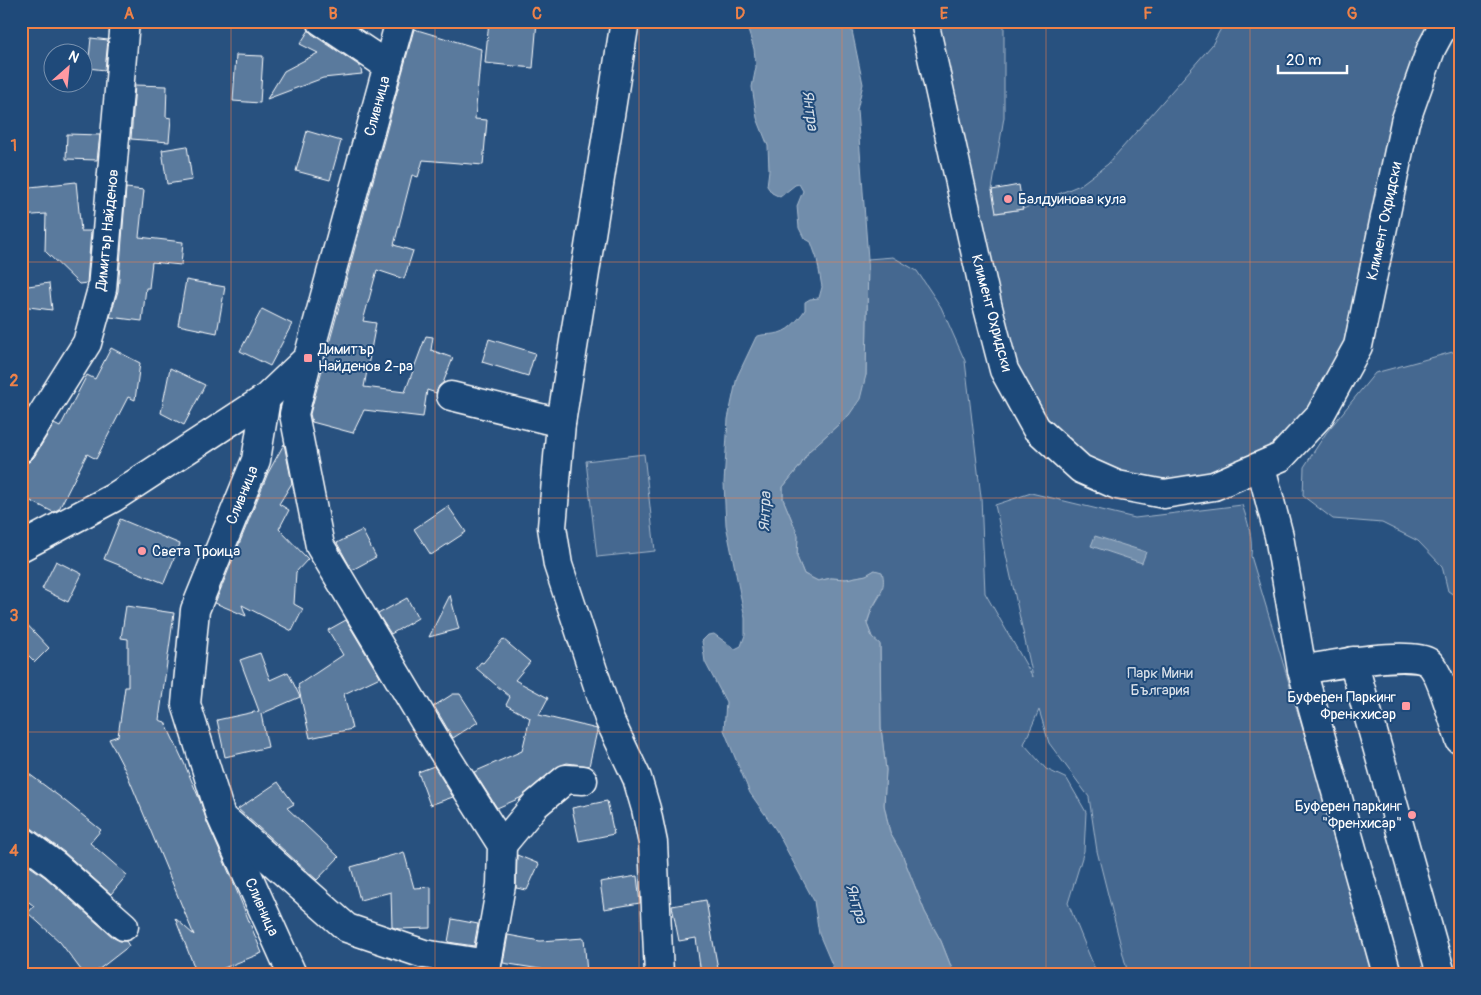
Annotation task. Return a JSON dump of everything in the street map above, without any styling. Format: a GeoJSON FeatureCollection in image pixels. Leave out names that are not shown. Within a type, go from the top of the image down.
{"type":"FeatureCollection","features":[{"type":"Feature","properties":{"kind":"street","name":"Димитър Найденов"},"geometry":{"type":"LineString","coordinates":[[21,448],[86,343],[102,289],[125,21]]}},
{"type":"Feature","properties":{"kind":"street"},"geometry":{"type":"LineString","coordinates":[[321,21],[388,66]]}},
{"type":"Feature","properties":{"kind":"street","name":"Сливница"},"geometry":{"type":"LineString","coordinates":[[400,21],[294,414],[320,546],[434,739],[502,845]]}},
{"type":"Feature","properties":{"kind":"street"},"geometry":{"type":"LineString","coordinates":[[625,21],[560,423],[552,527],[558,565],[609,719],[637,778],[646,809],[653,843],[659,974]]}},
{"type":"Feature","properties":{"kind":"street","name":"Климент Охридски"},"geometry":{"type":"LineString","coordinates":[[924,21],[987,304],[1004,370],[1036,428],[1081,468],[1117,485],[1164,494],[1214,486],[1281,457],[1320,414],[1358,346],[1405,122],[1431,49],[1446,21]]}},
{"type":"Feature","properties":{"kind":"street"},"geometry":{"type":"LineString","coordinates":[[21,547],[113,498],[266,398],[308,358]]}},
{"type":"Feature","properties":{"kind":"street"},"geometry":{"type":"LineString","coordinates":[[451,396],[560,423]]}},
{"type":"Feature","properties":{"kind":"street","name":"Сливница"},"geometry":{"type":"LineString","coordinates":[[266,398],[256,460],[195,610],[186,704],[221,816],[292,974]]}},
{"type":"Feature","properties":{"kind":"street"},"geometry":{"type":"LineString","coordinates":[[1260,467],[1279,536],[1302,670],[1387,974]]}},
{"type":"Feature","properties":{"kind":"street"},"geometry":{"type":"LineString","coordinates":[[1302,670],[1353,661],[1411,657],[1428,662],[1438,677],[1460,740]]}},
{"type":"Feature","properties":{"kind":"street"},"geometry":{"type":"LineString","coordinates":[[1353,661],[1441,974]]}},
{"type":"Feature","properties":{"kind":"street"},"geometry":{"type":"LineString","coordinates":[[221,816],[347,928],[424,954],[485,969],[501,885],[502,845],[535,805],[566,779],[583,780]]}},
{"type":"Feature","properties":{"kind":"street"},"geometry":{"type":"LineString","coordinates":[[21,840],[55,865],[124,926]]}},
{"type":"Feature","properties":{"kind":"green space"},"geometry":{"type":"Polygon","coordinates":[[[924,21],[1004,21],[1004,117],[992,190],[997,213],[1023,209],[1080,185],[1108,164],[1212,45],[1225,21],[1446,21],[1358,346],[1281,457],[1164,494],[1081,469],[1004,370],[924,21]]]}},
{"type":"Feature","properties":{"kind":"green space","name":"Парк Мини България"},"geometry":{"type":"Polygon","coordinates":[[[893,257],[917,271],[941,307],[965,361],[981,497],[985,593],[1033,677],[995,505],[1031,493],[1135,518],[1242,505],[1250,530],[1251,556],[1376,974],[1128,974],[1097,851],[1089,797],[1049,743],[1039,710],[1024,744],[1046,769],[1067,779],[1086,812],[1084,851],[1068,903],[1097,974],[954,974],[941,941],[925,912],[902,854],[890,833],[884,805],[886,770],[881,728],[880,645],[872,637],[867,624],[872,609],[881,594],[875,570],[867,575],[818,581],[804,574],[797,557],[798,535],[783,499],[783,487],[809,451],[849,415],[866,375],[868,259],[893,257]]]}},
{"type":"Feature","properties":{"kind":"green space"},"geometry":{"type":"Polygon","coordinates":[[[1460,350],[1460,599],[1448,591],[1442,566],[1418,541],[1382,523],[1333,519],[1303,496],[1304,467],[1326,433],[1375,373],[1460,350]]]}},
{"type":"Feature","properties":{"kind":"green space"},"geometry":{"type":"Polygon","coordinates":[[[644,454],[655,551],[597,557],[586,461],[644,454]]]}},
{"type":"Feature","properties":{"kind":"water","name":"Янтра"},"geometry":{"type":"Polygon","coordinates":[[[745,21],[850,21],[863,84],[857,110],[868,259],[866,375],[860,399],[849,415],[809,451],[783,487],[783,499],[798,535],[797,557],[804,574],[818,581],[831,578],[846,579],[866,575],[875,570],[882,572],[883,587],[867,624],[872,637],[880,644],[881,728],[886,770],[884,805],[890,833],[902,854],[925,912],[941,941],[954,974],[836,974],[819,934],[814,901],[776,830],[750,793],[736,760],[724,730],[726,702],[705,662],[702,641],[708,635],[714,634],[735,649],[741,646],[745,635],[745,618],[726,525],[724,483],[728,419],[737,377],[756,337],[788,329],[805,310],[805,302],[810,299],[819,298],[822,287],[817,259],[811,242],[804,238],[799,228],[797,206],[803,191],[799,184],[795,185],[780,197],[772,193],[767,186],[769,170],[768,146],[757,118],[752,87],[756,67],[754,49],[745,21]]]}},
{"type":"Feature","properties":{"kind":"water"},"geometry":{"type":"Polygon","coordinates":[[[1095,536],[1146,552],[1142,563],[1091,546],[1095,536]]]}},
{"type":"Feature","properties":{"kind":"building"},"geometry":{"type":"Polygon","coordinates":[[[489,21],[537,21],[533,68],[485,63],[489,21]]]}},
{"type":"Feature","properties":{"kind":"building"},"geometry":{"type":"Polygon","coordinates":[[[414,29],[481,49],[475,119],[487,120],[483,165],[423,160],[418,177],[412,175],[394,245],[413,251],[404,279],[377,270],[363,321],[376,323],[364,387],[405,392],[426,336],[433,337],[431,350],[453,358],[443,383],[439,386],[436,393],[427,390],[423,417],[364,410],[353,433],[312,422],[310,414],[414,29]]]}},
{"type":"Feature","properties":{"kind":"building"},"geometry":{"type":"Polygon","coordinates":[[[309,30],[312,34],[360,66],[362,74],[323,78],[267,99],[284,71],[318,53],[300,44],[309,30]]]}},
{"type":"Feature","properties":{"kind":"building"},"geometry":{"type":"Polygon","coordinates":[[[91,38],[108,40],[105,70],[92,68],[91,38]]]}},
{"type":"Feature","properties":{"kind":"building"},"geometry":{"type":"Polygon","coordinates":[[[236,55],[263,56],[260,103],[233,101],[236,55]]]}},
{"type":"Feature","properties":{"kind":"building"},"geometry":{"type":"Polygon","coordinates":[[[135,85],[167,86],[166,117],[171,118],[169,142],[131,139],[135,85]]]}},
{"type":"Feature","properties":{"kind":"building"},"geometry":{"type":"Polygon","coordinates":[[[307,131],[341,141],[330,180],[296,171],[307,131]]]}},
{"type":"Feature","properties":{"kind":"building"},"geometry":{"type":"Polygon","coordinates":[[[67,134],[100,135],[97,160],[66,159],[67,134]]]}},
{"type":"Feature","properties":{"kind":"building"},"geometry":{"type":"Polygon","coordinates":[[[187,146],[192,180],[167,184],[162,150],[187,146]]]}},
{"type":"Feature","properties":{"kind":"building"},"geometry":{"type":"Polygon","coordinates":[[[76,182],[81,231],[91,231],[87,283],[79,284],[45,251],[46,214],[21,216],[21,188],[76,182]]]}},
{"type":"Feature","properties":{"kind":"building","name":"Балдуинова кула"},"geometry":{"type":"Polygon","coordinates":[[[1019,185],[1023,209],[996,213],[992,190],[1019,185]]]}},
{"type":"Feature","properties":{"kind":"building"},"geometry":{"type":"Polygon","coordinates":[[[126,188],[144,190],[139,237],[183,242],[181,265],[152,262],[149,288],[146,288],[142,321],[110,317],[118,291],[126,188]]]}},
{"type":"Feature","properties":{"kind":"building"},"geometry":{"type":"Polygon","coordinates":[[[186,280],[225,287],[217,333],[178,325],[186,280]]]}},
{"type":"Feature","properties":{"kind":"building"},"geometry":{"type":"Polygon","coordinates":[[[49,283],[52,310],[21,306],[21,287],[49,283]]]}},
{"type":"Feature","properties":{"kind":"building"},"geometry":{"type":"Polygon","coordinates":[[[262,309],[292,324],[270,366],[240,351],[262,309]]]}},
{"type":"Feature","properties":{"kind":"building"},"geometry":{"type":"Polygon","coordinates":[[[489,339],[535,353],[528,376],[482,362],[489,339]]]}},
{"type":"Feature","properties":{"kind":"building"},"geometry":{"type":"Polygon","coordinates":[[[111,348],[140,363],[135,400],[128,397],[96,459],[87,454],[59,509],[53,512],[21,496],[21,463],[29,462],[34,457],[54,424],[60,427],[87,375],[95,379],[111,348]]]}},
{"type":"Feature","properties":{"kind":"building"},"geometry":{"type":"Polygon","coordinates":[[[170,368],[205,385],[184,425],[161,413],[170,368]]]}},
{"type":"Feature","properties":{"kind":"building"},"geometry":{"type":"Polygon","coordinates":[[[284,444],[292,483],[279,504],[289,510],[279,529],[308,559],[296,572],[294,604],[303,609],[292,631],[242,605],[246,616],[215,603],[268,473],[284,444]]]}},
{"type":"Feature","properties":{"kind":"building"},"geometry":{"type":"Polygon","coordinates":[[[448,506],[466,532],[431,555],[414,529],[448,506]]]}},
{"type":"Feature","properties":{"kind":"building","name":"Света Троица"},"geometry":{"type":"Polygon","coordinates":[[[120,519],[180,544],[164,583],[104,559],[120,519]]]}},
{"type":"Feature","properties":{"kind":"building"},"geometry":{"type":"Polygon","coordinates":[[[362,530],[376,557],[352,570],[337,543],[362,530]]]}},
{"type":"Feature","properties":{"kind":"building"},"geometry":{"type":"Polygon","coordinates":[[[56,561],[82,574],[68,602],[42,589],[56,561]]]}},
{"type":"Feature","properties":{"kind":"building"},"geometry":{"type":"Polygon","coordinates":[[[450,595],[459,629],[429,637],[450,595]]]}},
{"type":"Feature","properties":{"kind":"building"},"geometry":{"type":"Polygon","coordinates":[[[407,598],[418,618],[391,634],[378,614],[407,598]]]}},
{"type":"Feature","properties":{"kind":"building"},"geometry":{"type":"Polygon","coordinates":[[[126,606],[174,613],[159,720],[165,722],[185,765],[262,953],[209,974],[197,974],[175,918],[194,935],[127,774],[109,739],[118,736],[125,687],[128,687],[128,639],[121,638],[126,606]]]}},
{"type":"Feature","properties":{"kind":"building"},"geometry":{"type":"Polygon","coordinates":[[[21,618],[49,648],[35,662],[21,648],[21,618]]]}},
{"type":"Feature","properties":{"kind":"building"},"geometry":{"type":"Polygon","coordinates":[[[346,620],[380,677],[344,694],[352,729],[310,738],[298,685],[343,655],[328,630],[346,620]]]}},
{"type":"Feature","properties":{"kind":"building"},"geometry":{"type":"Polygon","coordinates":[[[503,639],[530,662],[515,680],[548,698],[539,715],[597,729],[597,731],[589,766],[567,763],[557,767],[520,798],[497,808],[474,772],[522,751],[530,718],[506,705],[510,697],[476,668],[481,662],[483,663],[503,639]]]}},
{"type":"Feature","properties":{"kind":"building"},"geometry":{"type":"Polygon","coordinates":[[[260,653],[270,680],[288,672],[300,697],[261,714],[268,747],[225,757],[217,720],[259,711],[240,660],[260,653]]]}},
{"type":"Feature","properties":{"kind":"building"},"geometry":{"type":"Polygon","coordinates":[[[453,694],[460,694],[478,722],[453,738],[434,706],[453,694]]]}},
{"type":"Feature","properties":{"kind":"building"},"geometry":{"type":"Polygon","coordinates":[[[434,766],[453,797],[430,805],[418,772],[434,766]]]}},
{"type":"Feature","properties":{"kind":"building"},"geometry":{"type":"Polygon","coordinates":[[[21,768],[101,830],[90,843],[127,875],[111,894],[64,852],[30,827],[21,825],[21,768]]]}},
{"type":"Feature","properties":{"kind":"building"},"geometry":{"type":"Polygon","coordinates":[[[278,782],[294,804],[287,808],[339,857],[317,880],[238,809],[278,782]]]}},
{"type":"Feature","properties":{"kind":"building"},"geometry":{"type":"Polygon","coordinates":[[[607,801],[614,834],[579,841],[572,808],[607,801]]]}},
{"type":"Feature","properties":{"kind":"building"},"geometry":{"type":"Polygon","coordinates":[[[404,852],[414,888],[431,887],[431,928],[399,929],[392,927],[391,892],[360,900],[351,867],[404,852]]]}},
{"type":"Feature","properties":{"kind":"building"},"geometry":{"type":"Polygon","coordinates":[[[517,855],[539,864],[527,890],[516,888],[517,855]]]}},
{"type":"Feature","properties":{"kind":"building"},"geometry":{"type":"Polygon","coordinates":[[[21,860],[45,877],[114,938],[126,941],[129,946],[93,974],[84,974],[60,942],[28,913],[34,906],[21,896],[21,860]]]}},
{"type":"Feature","properties":{"kind":"building"},"geometry":{"type":"Polygon","coordinates":[[[637,876],[640,903],[604,909],[600,882],[637,876]]]}},
{"type":"Feature","properties":{"kind":"building"},"geometry":{"type":"Polygon","coordinates":[[[706,900],[719,974],[701,974],[696,938],[679,941],[672,906],[706,900]]]}},
{"type":"Feature","properties":{"kind":"building"},"geometry":{"type":"Polygon","coordinates":[[[452,919],[478,924],[474,946],[448,942],[452,919]]]}},
{"type":"Feature","properties":{"kind":"building"},"geometry":{"type":"Polygon","coordinates":[[[508,935],[540,941],[584,938],[587,973],[552,974],[552,971],[503,963],[508,935]]]}},
{"type":"Feature","properties":{"kind":"place","name":"Балдуинова кула"},"geometry":{"type":"Point","coordinates":[1008,199]}},
{"type":"Feature","properties":{"kind":"place","name":"Димитър Найденов 2-ра"},"geometry":{"type":"Point","coordinates":[308,358]}},
{"type":"Feature","properties":{"kind":"place","name":"Света Троица"},"geometry":{"type":"Point","coordinates":[142,551]}},
{"type":"Feature","properties":{"kind":"place","name":"Буферен Паркинг Френкхисар"},"geometry":{"type":"Point","coordinates":[1406,706]}},
{"type":"Feature","properties":{"kind":"place","name":"Буферен паркинг \"Френхисар\""},"geometry":{"type":"Point","coordinates":[1412,815]}}]}
